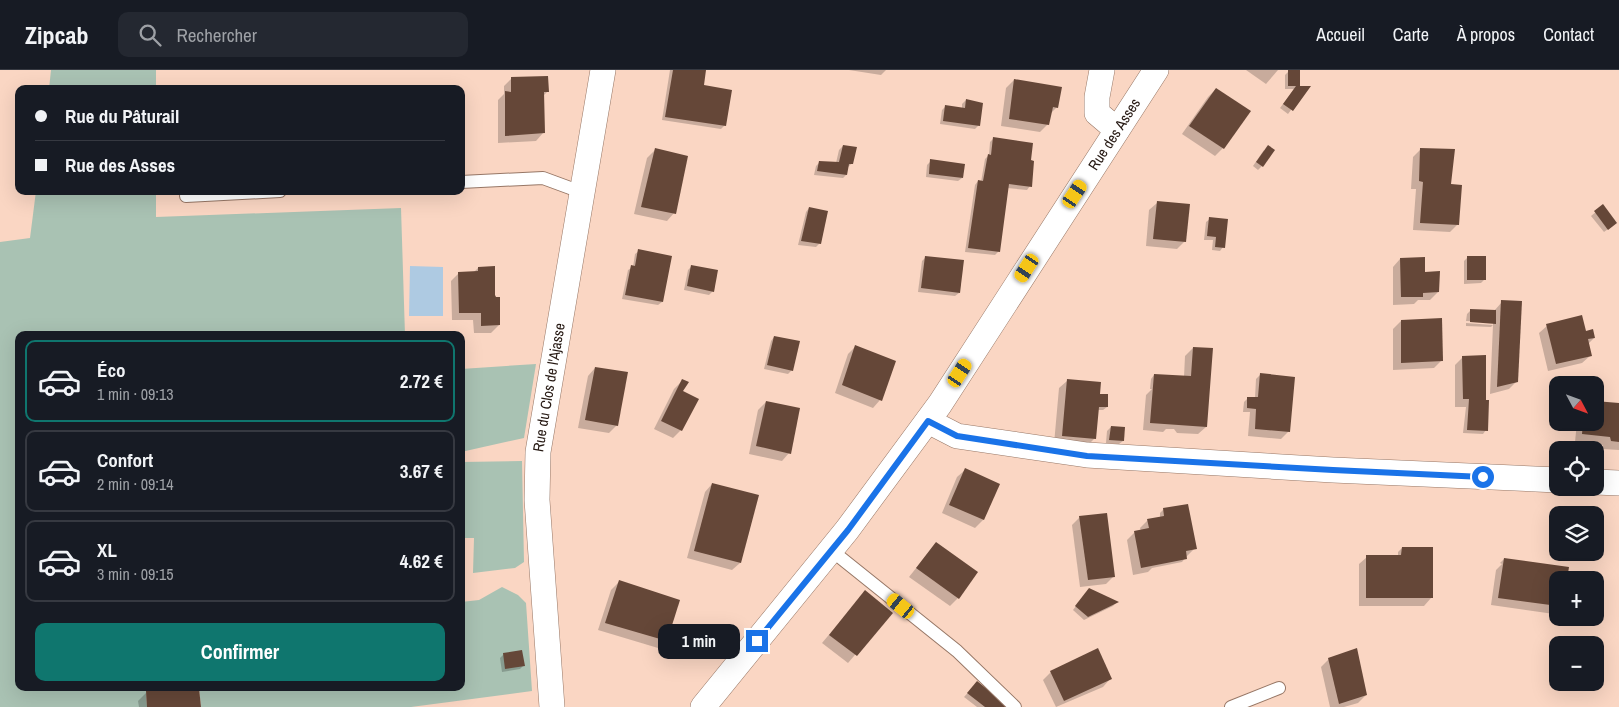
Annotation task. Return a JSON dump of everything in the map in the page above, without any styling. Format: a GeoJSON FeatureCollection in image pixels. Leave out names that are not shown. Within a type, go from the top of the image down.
{"type":"FeatureCollection","features":[{"type":"Feature","properties":{"kind":"street","name":"Rue du Clos de l'Ajasse"},"geometry":{"type":"LineString","coordinates":[[552,707],[537,500],[538,452],[603,70]]}},
{"type":"Feature","properties":{"kind":"street"},"geometry":{"type":"LineString","coordinates":[[1102,70],[1097,97],[1097,113],[1117,130]]}},
{"type":"Feature","properties":{"kind":"street","name":"Rue des Asses"},"geometry":{"type":"LineString","coordinates":[[703,707],[831,550],[928,421],[1156,70]]}},
{"type":"Feature","properties":{"kind":"street"},"geometry":{"type":"LineString","coordinates":[[928,421],[957,436],[1087,456],[1324,470],[1549,480]]}},
{"type":"Feature","properties":{"kind":"street"},"geometry":{"type":"LineString","coordinates":[[1604,482],[1619,483]]}},
{"type":"Feature","properties":{"kind":"lane"},"geometry":{"type":"LineString","coordinates":[[465,182],[543,178],[581,192]]}},
{"type":"Feature","properties":{"kind":"lane"},"geometry":{"type":"LineString","coordinates":[[186,196],[205,195]]}},
{"type":"Feature","properties":{"kind":"lane"},"geometry":{"type":"LineString","coordinates":[[831,550],[957,650],[1015,707]]}},
{"type":"Feature","properties":{"kind":"lane"},"geometry":{"type":"LineString","coordinates":[[1231,707],[1279,688]]}},
{"type":"Feature","properties":{"kind":"green space"},"geometry":{"type":"Polygon","coordinates":[[[51,70],[156,70],[156,85],[49,85],[51,70]]]}},
{"type":"Feature","properties":{"kind":"green space"},"geometry":{"type":"Polygon","coordinates":[[[35,195],[156,195],[156,217],[401,208],[405,331],[15,331],[15,691],[146,691],[147,707],[0,707],[0,242],[30,238],[35,195]]]}},
{"type":"Feature","properties":{"kind":"green space"},"geometry":{"type":"Polygon","coordinates":[[[536,364],[524,438],[465,451],[465,369],[536,364]]]}},
{"type":"Feature","properties":{"kind":"green space"},"geometry":{"type":"Polygon","coordinates":[[[522,461],[524,562],[515,568],[473,573],[474,538],[465,538],[465,462],[522,461]]]}},
{"type":"Feature","properties":{"kind":"green space"},"geometry":{"type":"Polygon","coordinates":[[[502,587],[518,595],[526,603],[532,691],[411,707],[201,707],[199,691],[465,691],[465,602],[479,600],[502,587]]]}},
{"type":"Feature","properties":{"kind":"water"},"geometry":{"type":"Polygon","coordinates":[[[410,266],[443,267],[443,316],[409,316],[410,266]]]}},
{"type":"Feature","properties":{"kind":"building"},"geometry":{"type":"Polygon","coordinates":[[[673,70],[706,70],[704,85],[732,90],[726,126],[665,117],[673,70]]]}},
{"type":"Feature","properties":{"kind":"building"},"geometry":{"type":"Polygon","coordinates":[[[1288,70],[1300,70],[1300,86],[1311,86],[1293,111],[1283,104],[1296,86],[1288,86],[1288,70]]]}},
{"type":"Feature","properties":{"kind":"building"},"geometry":{"type":"Polygon","coordinates":[[[548,76],[549,92],[544,92],[545,133],[505,136],[505,91],[511,92],[511,77],[548,76]]]}},
{"type":"Feature","properties":{"kind":"building"},"geometry":{"type":"Polygon","coordinates":[[[1014,79],[1062,87],[1058,108],[1053,107],[1049,125],[1009,119],[1014,79]]]}},
{"type":"Feature","properties":{"kind":"building"},"geometry":{"type":"Polygon","coordinates":[[[1216,88],[1251,111],[1224,149],[1189,126],[1216,88]]]}},
{"type":"Feature","properties":{"kind":"building"},"geometry":{"type":"Polygon","coordinates":[[[966,99],[983,103],[980,126],[943,121],[945,105],[965,108],[966,99]]]}},
{"type":"Feature","properties":{"kind":"building"},"geometry":{"type":"Polygon","coordinates":[[[993,137],[1033,143],[1031,160],[1034,161],[1032,187],[1009,184],[1000,252],[968,248],[978,180],[983,181],[988,154],[991,155],[993,137]]]}},
{"type":"Feature","properties":{"kind":"building"},"geometry":{"type":"Polygon","coordinates":[[[843,145],[857,147],[853,164],[849,164],[847,175],[817,171],[819,161],[839,162],[843,145]]]}},
{"type":"Feature","properties":{"kind":"building"},"geometry":{"type":"Polygon","coordinates":[[[1268,145],[1275,150],[1263,167],[1256,162],[1268,145]]]}},
{"type":"Feature","properties":{"kind":"building"},"geometry":{"type":"Polygon","coordinates":[[[655,148],[688,156],[676,214],[641,207],[655,148]]]}},
{"type":"Feature","properties":{"kind":"building"},"geometry":{"type":"Polygon","coordinates":[[[1420,148],[1455,149],[1451,184],[1462,185],[1459,225],[1420,223],[1423,182],[1419,181],[1420,148]]]}},
{"type":"Feature","properties":{"kind":"building"},"geometry":{"type":"Polygon","coordinates":[[[930,159],[965,164],[963,178],[929,174],[930,159]]]}},
{"type":"Feature","properties":{"kind":"building"},"geometry":{"type":"Polygon","coordinates":[[[1157,201],[1190,204],[1186,242],[1153,239],[1157,201]]]}},
{"type":"Feature","properties":{"kind":"building"},"geometry":{"type":"Polygon","coordinates":[[[1603,204],[1617,223],[1608,230],[1594,211],[1603,204]]]}},
{"type":"Feature","properties":{"kind":"building"},"geometry":{"type":"Polygon","coordinates":[[[809,207],[828,211],[821,244],[801,241],[809,207]]]}},
{"type":"Feature","properties":{"kind":"building"},"geometry":{"type":"Polygon","coordinates":[[[1209,217],[1228,219],[1225,248],[1215,247],[1216,237],[1207,236],[1209,217]]]}},
{"type":"Feature","properties":{"kind":"building"},"geometry":{"type":"Polygon","coordinates":[[[638,249],[672,256],[663,302],[625,295],[631,265],[635,266],[638,249]]]}},
{"type":"Feature","properties":{"kind":"building"},"geometry":{"type":"Polygon","coordinates":[[[925,256],[964,260],[960,293],[921,288],[925,256]]]}},
{"type":"Feature","properties":{"kind":"building"},"geometry":{"type":"Polygon","coordinates":[[[1467,256],[1486,256],[1486,280],[1467,280],[1467,256]]]}},
{"type":"Feature","properties":{"kind":"building"},"geometry":{"type":"Polygon","coordinates":[[[1425,257],[1425,272],[1440,271],[1439,292],[1423,293],[1423,297],[1401,297],[1400,258],[1425,257]]]}},
{"type":"Feature","properties":{"kind":"building"},"geometry":{"type":"Polygon","coordinates":[[[691,265],[718,270],[714,292],[687,286],[691,265]]]}},
{"type":"Feature","properties":{"kind":"building"},"geometry":{"type":"Polygon","coordinates":[[[495,266],[495,295],[500,297],[500,325],[481,326],[481,313],[459,313],[458,272],[478,271],[478,267],[495,266]]]}},
{"type":"Feature","properties":{"kind":"building"},"geometry":{"type":"Polygon","coordinates":[[[1501,300],[1522,301],[1518,382],[1497,387],[1501,300]]]}},
{"type":"Feature","properties":{"kind":"building"},"geometry":{"type":"Polygon","coordinates":[[[1470,309],[1496,310],[1496,324],[1470,322],[1470,309]]]}},
{"type":"Feature","properties":{"kind":"building"},"geometry":{"type":"Polygon","coordinates":[[[1582,315],[1586,331],[1593,329],[1595,338],[1588,339],[1592,356],[1556,364],[1546,324],[1582,315]]]}},
{"type":"Feature","properties":{"kind":"building"},"geometry":{"type":"Polygon","coordinates":[[[1442,318],[1443,361],[1401,363],[1401,320],[1442,318]]]}},
{"type":"Feature","properties":{"kind":"building"},"geometry":{"type":"Polygon","coordinates":[[[774,336],[800,341],[793,371],[767,365],[774,336]]]}},
{"type":"Feature","properties":{"kind":"building"},"geometry":{"type":"Polygon","coordinates":[[[855,345],[896,361],[882,401],[842,385],[855,345]]]}},
{"type":"Feature","properties":{"kind":"building"},"geometry":{"type":"Polygon","coordinates":[[[1193,347],[1213,348],[1207,427],[1150,423],[1154,374],[1191,376],[1193,347]]]}},
{"type":"Feature","properties":{"kind":"building"},"geometry":{"type":"Polygon","coordinates":[[[1486,355],[1486,400],[1489,400],[1488,431],[1467,430],[1469,399],[1463,399],[1462,356],[1486,355]]]}},
{"type":"Feature","properties":{"kind":"building"},"geometry":{"type":"Polygon","coordinates":[[[595,367],[628,372],[618,426],[585,420],[595,367]]]}},
{"type":"Feature","properties":{"kind":"building"},"geometry":{"type":"Polygon","coordinates":[[[1260,373],[1295,377],[1290,432],[1255,429],[1256,409],[1247,408],[1247,397],[1258,397],[1260,373]]]}},
{"type":"Feature","properties":{"kind":"building"},"geometry":{"type":"Polygon","coordinates":[[[682,379],[689,382],[683,391],[699,399],[682,431],[661,421],[682,379]]]}},
{"type":"Feature","properties":{"kind":"building"},"geometry":{"type":"Polygon","coordinates":[[[1067,379],[1101,382],[1100,394],[1108,394],[1108,407],[1099,407],[1096,439],[1062,436],[1067,379]]]}},
{"type":"Feature","properties":{"kind":"building"},"geometry":{"type":"Polygon","coordinates":[[[766,401],[800,408],[791,454],[756,446],[766,401]]]}},
{"type":"Feature","properties":{"kind":"building"},"geometry":{"type":"Polygon","coordinates":[[[1604,402],[1619,403],[1619,442],[1611,441],[1610,437],[1582,434],[1582,431],[1604,431],[1604,402]]]}},
{"type":"Feature","properties":{"kind":"building"},"geometry":{"type":"Polygon","coordinates":[[[1111,426],[1125,427],[1124,441],[1109,440],[1111,426]]]}},
{"type":"Feature","properties":{"kind":"building"},"geometry":{"type":"Polygon","coordinates":[[[965,468],[1000,484],[984,520],[949,505],[965,468]]]}},
{"type":"Feature","properties":{"kind":"building"},"geometry":{"type":"Polygon","coordinates":[[[712,483],[759,495],[741,563],[694,551],[712,483]]]}},
{"type":"Feature","properties":{"kind":"building"},"geometry":{"type":"Polygon","coordinates":[[[1188,504],[1197,549],[1186,551],[1187,559],[1141,568],[1134,531],[1149,528],[1147,519],[1164,516],[1163,508],[1188,504]]]}},
{"type":"Feature","properties":{"kind":"building"},"geometry":{"type":"Polygon","coordinates":[[[1107,513],[1115,577],[1088,580],[1079,516],[1107,513]]]}},
{"type":"Feature","properties":{"kind":"building"},"geometry":{"type":"Polygon","coordinates":[[[936,542],[978,572],[959,599],[916,568],[936,542]]]}},
{"type":"Feature","properties":{"kind":"building"},"geometry":{"type":"Polygon","coordinates":[[[1402,547],[1433,547],[1433,598],[1366,598],[1366,555],[1401,555],[1402,547]]]}},
{"type":"Feature","properties":{"kind":"building"},"geometry":{"type":"Polygon","coordinates":[[[1504,558],[1569,567],[1568,571],[1549,571],[1549,605],[1498,598],[1504,558]]]}},
{"type":"Feature","properties":{"kind":"building"},"geometry":{"type":"Polygon","coordinates":[[[619,580],[680,600],[667,641],[605,623],[619,580]]]}},
{"type":"Feature","properties":{"kind":"building"},"geometry":{"type":"Polygon","coordinates":[[[1089,588],[1119,602],[1088,617],[1075,606],[1089,588]]]}},
{"type":"Feature","properties":{"kind":"building"},"geometry":{"type":"Polygon","coordinates":[[[865,590],[893,613],[857,656],[829,635],[865,590]]]}},
{"type":"Feature","properties":{"kind":"building"},"geometry":{"type":"Polygon","coordinates":[[[1098,648],[1112,679],[1064,701],[1050,671],[1098,648]]]}},
{"type":"Feature","properties":{"kind":"building"},"geometry":{"type":"Polygon","coordinates":[[[1357,648],[1367,695],[1339,704],[1328,658],[1357,648]]]}},
{"type":"Feature","properties":{"kind":"building"},"geometry":{"type":"Polygon","coordinates":[[[522,650],[525,666],[505,669],[503,653],[522,650]]]}},
{"type":"Feature","properties":{"kind":"building"},"geometry":{"type":"Polygon","coordinates":[[[977,681],[1007,705],[1005,707],[985,707],[967,693],[977,681]]]}},
{"type":"Feature","properties":{"kind":"building"},"geometry":{"type":"Polygon","coordinates":[[[146,691],[199,691],[201,707],[147,707],[146,691]]]}},
{"type":"Feature","properties":{"kind":"route"},"geometry":{"type":"LineString","coordinates":[[757,641],[848,530],[928,421],[957,436],[1087,456],[1483,477]]}}]}
